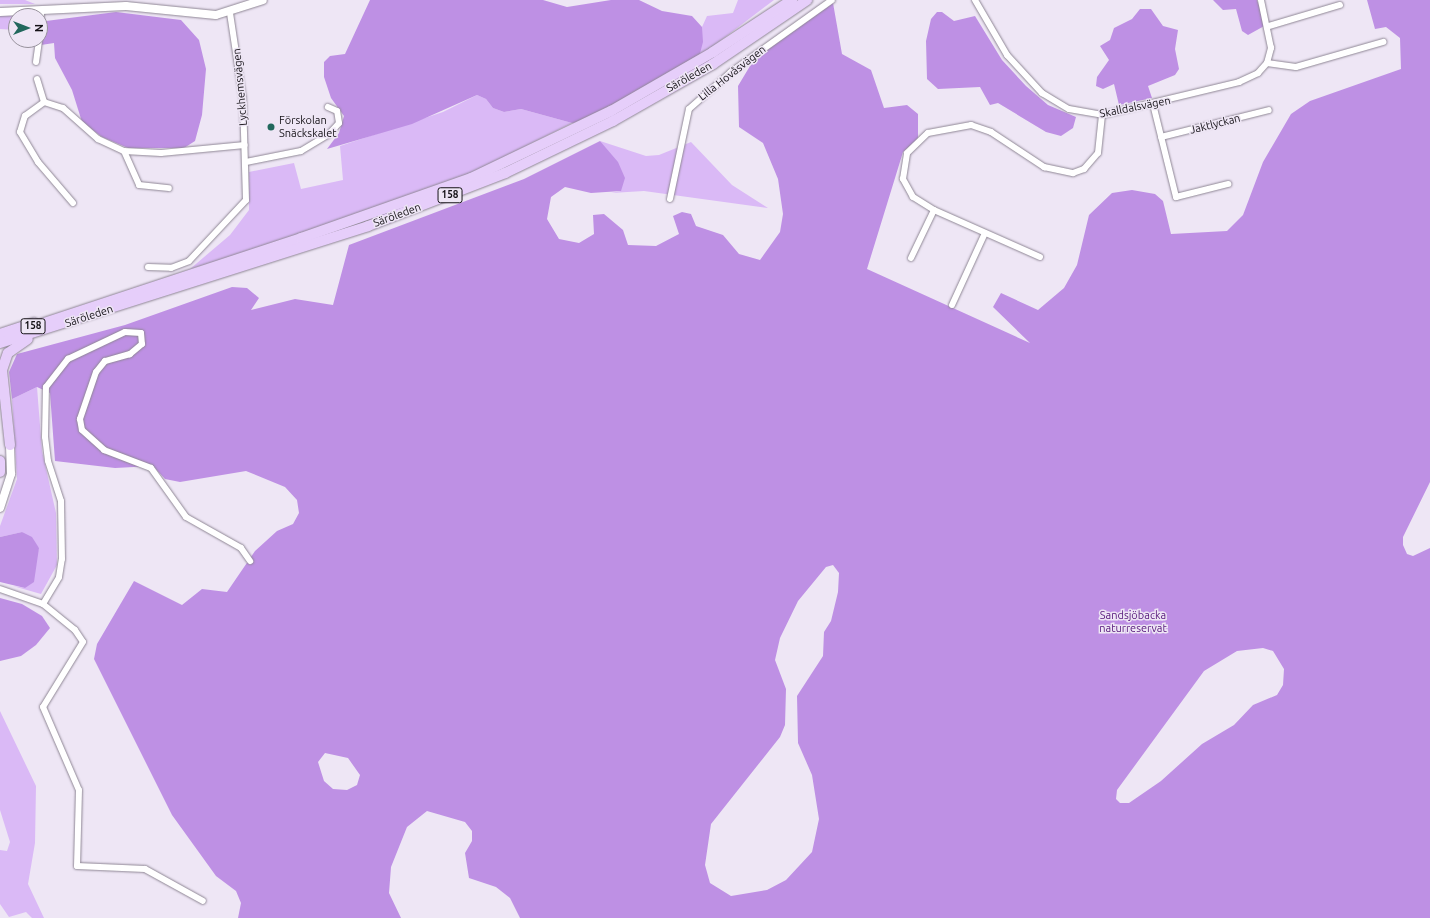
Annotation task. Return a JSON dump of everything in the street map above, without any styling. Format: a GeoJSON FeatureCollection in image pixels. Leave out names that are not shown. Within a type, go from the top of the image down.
{"type":"FeatureCollection","features":[{"type":"Feature","properties":{"kind":"main road","name":"Säröleden"},"geometry":{"type":"LineString","coordinates":[[0,338],[317,233],[471,178],[611,111],[713,52],[792,0]]}},
{"type":"Feature","properties":{"kind":"main road","name":"Säröleden"},"geometry":{"type":"LineString","coordinates":[[0,343],[63,325],[368,226],[505,173],[613,121],[713,64],[807,0]]}},
{"type":"Feature","properties":{"kind":"main road","name":"158"},"geometry":{"type":"LineString","coordinates":[[0,334],[67,315]]}},
{"type":"Feature","properties":{"kind":"main road","name":"158"},"geometry":{"type":"LineString","coordinates":[[10,445],[2,386],[4,360],[22,341],[63,325]]}},
{"type":"Feature","properties":{"kind":"main road"},"geometry":{"type":"LineString","coordinates":[[0,461],[0,472]]}},
{"type":"Feature","properties":{"kind":"street"},"geometry":{"type":"LineString","coordinates":[[48,10],[126,6],[196,15],[230,13],[252,2],[263,0]]}},
{"type":"Feature","properties":{"kind":"street","name":"Lilla Hovåsvägen"},"geometry":{"type":"LineString","coordinates":[[670,199],[689,110],[731,72],[832,0]]}},
{"type":"Feature","properties":{"kind":"street","name":"Skalldalsvägen"},"geometry":{"type":"LineString","coordinates":[[975,0],[1007,55],[1042,93],[1069,109],[1102,115],[1153,104],[1239,82],[1267,63]]}},
{"type":"Feature","properties":{"kind":"street"},"geometry":{"type":"LineString","coordinates":[[1261,0],[1269,26],[1271,48],[1267,63],[1296,67],[1383,42]]}},
{"type":"Feature","properties":{"kind":"street"},"geometry":{"type":"LineString","coordinates":[[1269,26],[1340,5]]}},
{"type":"Feature","properties":{"kind":"street","name":"Lyckhemsvägen"},"geometry":{"type":"LineString","coordinates":[[148,267],[180,265],[206,245],[246,200],[245,144],[238,58],[230,13]]}},
{"type":"Feature","properties":{"kind":"street"},"geometry":{"type":"LineString","coordinates":[[36,62],[38,48]]}},
{"type":"Feature","properties":{"kind":"street"},"geometry":{"type":"LineString","coordinates":[[37,79],[44,102]]}},
{"type":"Feature","properties":{"kind":"street"},"geometry":{"type":"LineString","coordinates":[[44,102],[63,108],[98,138],[124,151],[161,153],[245,144]]}},
{"type":"Feature","properties":{"kind":"street"},"geometry":{"type":"LineString","coordinates":[[44,102],[22,120],[22,137],[73,203]]}},
{"type":"Feature","properties":{"kind":"street"},"geometry":{"type":"LineString","coordinates":[[1153,104],[1176,197],[1228,184]]}},
{"type":"Feature","properties":{"kind":"street"},"geometry":{"type":"LineString","coordinates":[[246,162],[301,151],[328,135],[336,129],[339,116],[328,107]]}},
{"type":"Feature","properties":{"kind":"street","name":"Jaktlyckan"},"geometry":{"type":"LineString","coordinates":[[1161,137],[1269,110]]}},
{"type":"Feature","properties":{"kind":"street"},"geometry":{"type":"LineString","coordinates":[[1040,257],[934,210],[910,194],[903,179],[907,153],[928,133],[957,125],[980,127],[1044,167],[1073,173],[1084,169],[1096,157],[1102,142],[1102,115]]}},
{"type":"Feature","properties":{"kind":"street"},"geometry":{"type":"LineString","coordinates":[[124,151],[139,185],[169,188]]}},
{"type":"Feature","properties":{"kind":"street"},"geometry":{"type":"LineString","coordinates":[[911,258],[934,210]]}},
{"type":"Feature","properties":{"kind":"street"},"geometry":{"type":"LineString","coordinates":[[952,305],[985,233]]}},
{"type":"Feature","properties":{"kind":"street"},"geometry":{"type":"LineString","coordinates":[[43,604],[59,576],[62,560],[61,501],[48,462],[45,437],[46,387],[68,359],[125,332],[141,332],[142,344],[130,354],[105,361],[96,372],[80,419],[82,430],[104,450],[151,468],[186,517],[237,545],[250,561]]}},
{"type":"Feature","properties":{"kind":"street","name":"158"},"geometry":{"type":"LineString","coordinates":[[0,508],[11,474],[10,445]]}},
{"type":"Feature","properties":{"kind":"street"},"geometry":{"type":"LineString","coordinates":[[0,589],[43,604],[75,630],[83,642],[43,707],[78,790],[77,866],[145,869],[203,901]]}},
{"type":"Feature","properties":{"kind":"shaded area"},"geometry":{"type":"Polygon","coordinates":[[[0,0],[25,0],[35,4],[0,4],[0,0]]]}},
{"type":"Feature","properties":{"kind":"shaded area"},"geometry":{"type":"Polygon","coordinates":[[[738,0],[774,0],[699,57],[702,27],[707,16],[733,13],[738,0]]]}},
{"type":"Feature","properties":{"kind":"shaded area"},"geometry":{"type":"Polygon","coordinates":[[[0,15],[8,15],[8,30],[0,29],[0,15]]]}},
{"type":"Feature","properties":{"kind":"shaded area"},"geometry":{"type":"Polygon","coordinates":[[[477,95],[486,99],[493,108],[504,112],[521,109],[572,123],[476,171],[324,229],[190,269],[230,235],[249,210],[249,172],[294,163],[301,189],[343,180],[340,146],[443,112],[477,95]]]}},
{"type":"Feature","properties":{"kind":"shaded area"},"geometry":{"type":"Polygon","coordinates":[[[600,141],[646,156],[659,155],[691,142],[732,185],[768,208],[644,191],[611,193],[621,191],[600,141]]]}},
{"type":"Feature","properties":{"kind":"shaded area"},"geometry":{"type":"Polygon","coordinates":[[[37,387],[42,451],[56,513],[57,565],[41,594],[13,586],[25,588],[39,548],[22,532],[0,537],[0,526],[17,479],[12,399],[37,387]]]}},
{"type":"Feature","properties":{"kind":"shaded area"},"geometry":{"type":"Polygon","coordinates":[[[0,711],[36,786],[35,843],[28,884],[44,918],[32,918],[26,912],[9,917],[0,904],[0,850],[7,851],[10,842],[0,810],[0,711]]]}},
{"type":"Feature","properties":{"kind":"green space"},"geometry":{"type":"Polygon","coordinates":[[[370,0],[543,0],[567,7],[611,0],[639,0],[662,11],[692,16],[702,27],[703,42],[699,57],[583,122],[572,123],[521,109],[504,112],[493,108],[486,99],[477,95],[412,124],[327,149],[339,133],[344,116],[331,98],[324,77],[324,62],[330,56],[345,54],[370,0]]]}},
{"type":"Feature","properties":{"kind":"green space"},"geometry":{"type":"Polygon","coordinates":[[[1213,0],[1257,0],[1266,25],[1248,35],[1242,31],[1236,9],[1223,10],[1213,0]]]}},
{"type":"Feature","properties":{"kind":"green space","name":"Sandsjöbacka naturreservat"},"geometry":{"type":"Polygon","coordinates":[[[1367,0],[1430,0],[1430,482],[1403,537],[1403,545],[1407,554],[1413,556],[1430,548],[1430,918],[520,918],[510,898],[496,887],[469,878],[465,853],[472,841],[472,831],[465,822],[427,811],[407,827],[391,867],[389,893],[401,918],[238,918],[241,903],[236,891],[216,876],[172,815],[94,659],[97,644],[134,581],[182,605],[202,589],[227,592],[255,551],[277,531],[293,524],[299,513],[297,500],[285,487],[246,471],[180,482],[165,479],[153,466],[115,468],[55,461],[50,393],[37,387],[12,399],[9,372],[17,354],[125,325],[232,287],[247,288],[259,298],[251,310],[295,299],[333,305],[349,245],[524,179],[600,141],[618,162],[625,178],[621,191],[591,193],[565,187],[551,197],[547,219],[559,239],[579,243],[594,234],[593,215],[604,214],[623,230],[628,245],[656,246],[679,234],[673,216],[682,212],[691,214],[696,226],[723,235],[739,254],[760,260],[780,232],[783,214],[778,179],[763,143],[739,127],[738,86],[750,66],[766,51],[833,3],[842,54],[871,70],[884,108],[907,105],[918,114],[918,139],[903,152],[867,269],[1030,343],[993,307],[1001,293],[1038,310],[1064,288],[1077,265],[1089,215],[1112,193],[1132,190],[1155,194],[1163,201],[1171,234],[1227,231],[1243,215],[1263,162],[1291,114],[1310,101],[1401,69],[1400,38],[1386,27],[1375,29],[1367,0]],[[833,565],[826,567],[798,601],[780,638],[775,660],[786,689],[785,725],[780,737],[711,824],[705,865],[710,883],[731,896],[767,890],[786,880],[812,852],[819,819],[812,775],[798,743],[797,696],[823,656],[824,632],[831,621],[838,592],[839,573],[833,565]],[[1263,648],[1237,651],[1204,671],[1117,790],[1116,799],[1120,803],[1129,803],[1161,781],[1202,744],[1234,725],[1253,705],[1277,695],[1283,685],[1284,669],[1273,651],[1263,648]],[[325,753],[318,762],[324,781],[333,789],[347,790],[357,785],[360,775],[348,758],[325,753]]]}},
{"type":"Feature","properties":{"kind":"green space"},"geometry":{"type":"Polygon","coordinates":[[[1140,9],[1151,9],[1163,26],[1178,30],[1175,49],[1179,69],[1175,75],[1148,86],[1152,98],[1119,105],[1114,84],[1103,89],[1096,86],[1097,77],[1109,60],[1100,46],[1110,40],[1114,28],[1132,19],[1140,9]]]}},
{"type":"Feature","properties":{"kind":"green space"},"geometry":{"type":"Polygon","coordinates":[[[116,12],[181,20],[199,40],[206,69],[202,115],[195,141],[184,148],[128,148],[102,137],[82,122],[72,90],[55,58],[54,43],[48,44],[48,21],[116,12]]]}},
{"type":"Feature","properties":{"kind":"green space"},"geometry":{"type":"Polygon","coordinates":[[[937,12],[942,12],[954,21],[975,16],[1002,60],[1026,86],[1048,105],[1076,117],[1073,128],[1061,136],[1046,132],[998,103],[990,105],[980,87],[938,89],[927,79],[926,41],[931,19],[937,12]]]}},
{"type":"Feature","properties":{"kind":"green space"},"geometry":{"type":"Polygon","coordinates":[[[22,532],[32,537],[39,548],[34,582],[25,588],[0,582],[0,537],[22,532]]]}},
{"type":"Feature","properties":{"kind":"green space"},"geometry":{"type":"Polygon","coordinates":[[[0,598],[22,604],[42,616],[50,628],[36,645],[21,656],[0,661],[0,598]]]}},
{"type":"Feature","properties":{"kind":"place","name":"Förskolan Snäckskalet"},"geometry":{"type":"Point","coordinates":[271,127]}}]}
